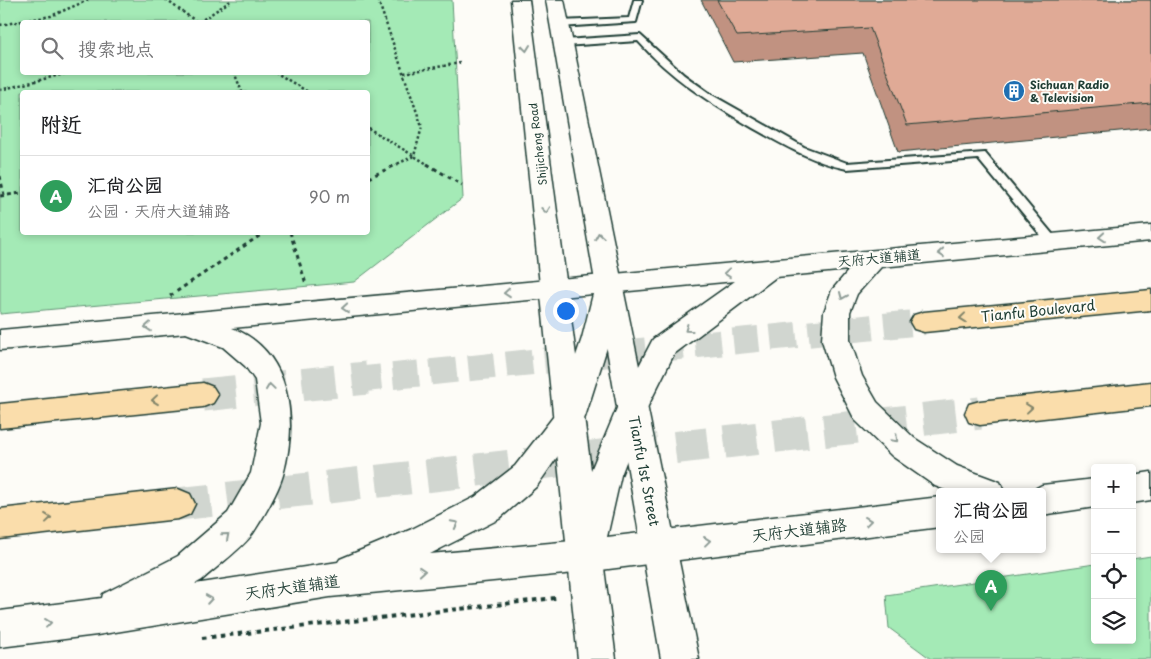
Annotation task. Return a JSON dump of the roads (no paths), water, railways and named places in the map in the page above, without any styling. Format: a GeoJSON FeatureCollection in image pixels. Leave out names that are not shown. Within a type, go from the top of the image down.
{"type":"FeatureCollection","features":[{"type":"Feature","properties":{"kind":"main road","name":"Tianfu Boulevard"},"geometry":{"type":"LineString","coordinates":[[924,322],[1151,300]]}},
{"type":"Feature","properties":{"kind":"main road"},"geometry":{"type":"LineString","coordinates":[[980,413],[1151,394]]}},
{"type":"Feature","properties":{"kind":"main road"},"geometry":{"type":"LineString","coordinates":[[0,416],[203,395]]}},
{"type":"Feature","properties":{"kind":"main road"},"geometry":{"type":"LineString","coordinates":[[0,524],[178,504]]}},
{"type":"Feature","properties":{"kind":"street","name":"Shijicheng Road"},"geometry":{"type":"LineString","coordinates":[[520,0],[556,289]]}},
{"type":"Feature","properties":{"kind":"street"},"geometry":{"type":"LineString","coordinates":[[330,580],[424,540],[486,508],[526,476],[570,417],[596,338],[608,284],[555,0]]}},
{"type":"Feature","properties":{"kind":"street","name":"天府大道辅道"},"geometry":{"type":"LineString","coordinates":[[556,289],[1151,233]]}},
{"type":"Feature","properties":{"kind":"street"},"geometry":{"type":"LineString","coordinates":[[874,259],[844,290],[837,312],[836,340],[848,377],[866,411],[903,447],[946,476],[978,488]]}},
{"type":"Feature","properties":{"kind":"street"},"geometry":{"type":"LineString","coordinates":[[585,556],[605,474],[632,408],[663,347],[770,269]]}},
{"type":"Feature","properties":{"kind":"street","name":"Tianfu 1st Street"},"geometry":{"type":"LineString","coordinates":[[608,284],[680,659]]}},
{"type":"Feature","properties":{"kind":"street"},"geometry":{"type":"LineString","coordinates":[[0,340],[556,289],[597,659]]}},
{"type":"Feature","properties":{"kind":"street"},"geometry":{"type":"LineString","coordinates":[[97,617],[190,568],[240,524],[267,476],[276,424],[269,377],[255,358],[234,340],[187,323]]}},
{"type":"Feature","properties":{"kind":"street"},"geometry":{"type":"LineString","coordinates":[[1136,488],[1151,486]]}},
{"type":"Feature","properties":{"kind":"street"},"geometry":{"type":"LineString","coordinates":[[1046,499],[1091,494]]}},
{"type":"Feature","properties":{"kind":"street","name":"天府大道辅路"},"geometry":{"type":"LineString","coordinates":[[585,556],[936,512]]}},
{"type":"Feature","properties":{"kind":"street","name":"天府大道辅道"},"geometry":{"type":"LineString","coordinates":[[0,629],[97,617],[330,580],[585,556]]}},
{"type":"Feature","properties":{"kind":"lane"},"geometry":{"type":"LineString","coordinates":[[638,0],[633,20],[640,38],[658,61],[689,86],[804,152],[831,163],[847,166],[981,155],[1053,242]]}},
{"type":"Feature","properties":{"kind":"lane"},"geometry":{"type":"LineString","coordinates":[[562,34],[633,20]]}},
{"type":"Feature","properties":{"kind":"lane"},"geometry":{"type":"LineString","coordinates":[[562,34],[640,38]]}},
{"type":"Feature","properties":{"kind":"tunnel"},"geometry":{"type":"LineString","coordinates":[[355,380],[924,322]]}},
{"type":"Feature","properties":{"kind":"tunnel"},"geometry":{"type":"LineString","coordinates":[[203,395],[367,378]]}},
{"type":"Feature","properties":{"kind":"tunnel"},"geometry":{"type":"LineString","coordinates":[[178,504],[980,413]]}},
{"type":"Feature","properties":{"kind":"place","name":"Sichuan Radio & Television"},"geometry":{"type":"Point","coordinates":[1014,91]}},
{"type":"Feature","properties":{"kind":"place","name":"汇尚公园"},"geometry":{"type":"Point","coordinates":[991,611]}}]}
